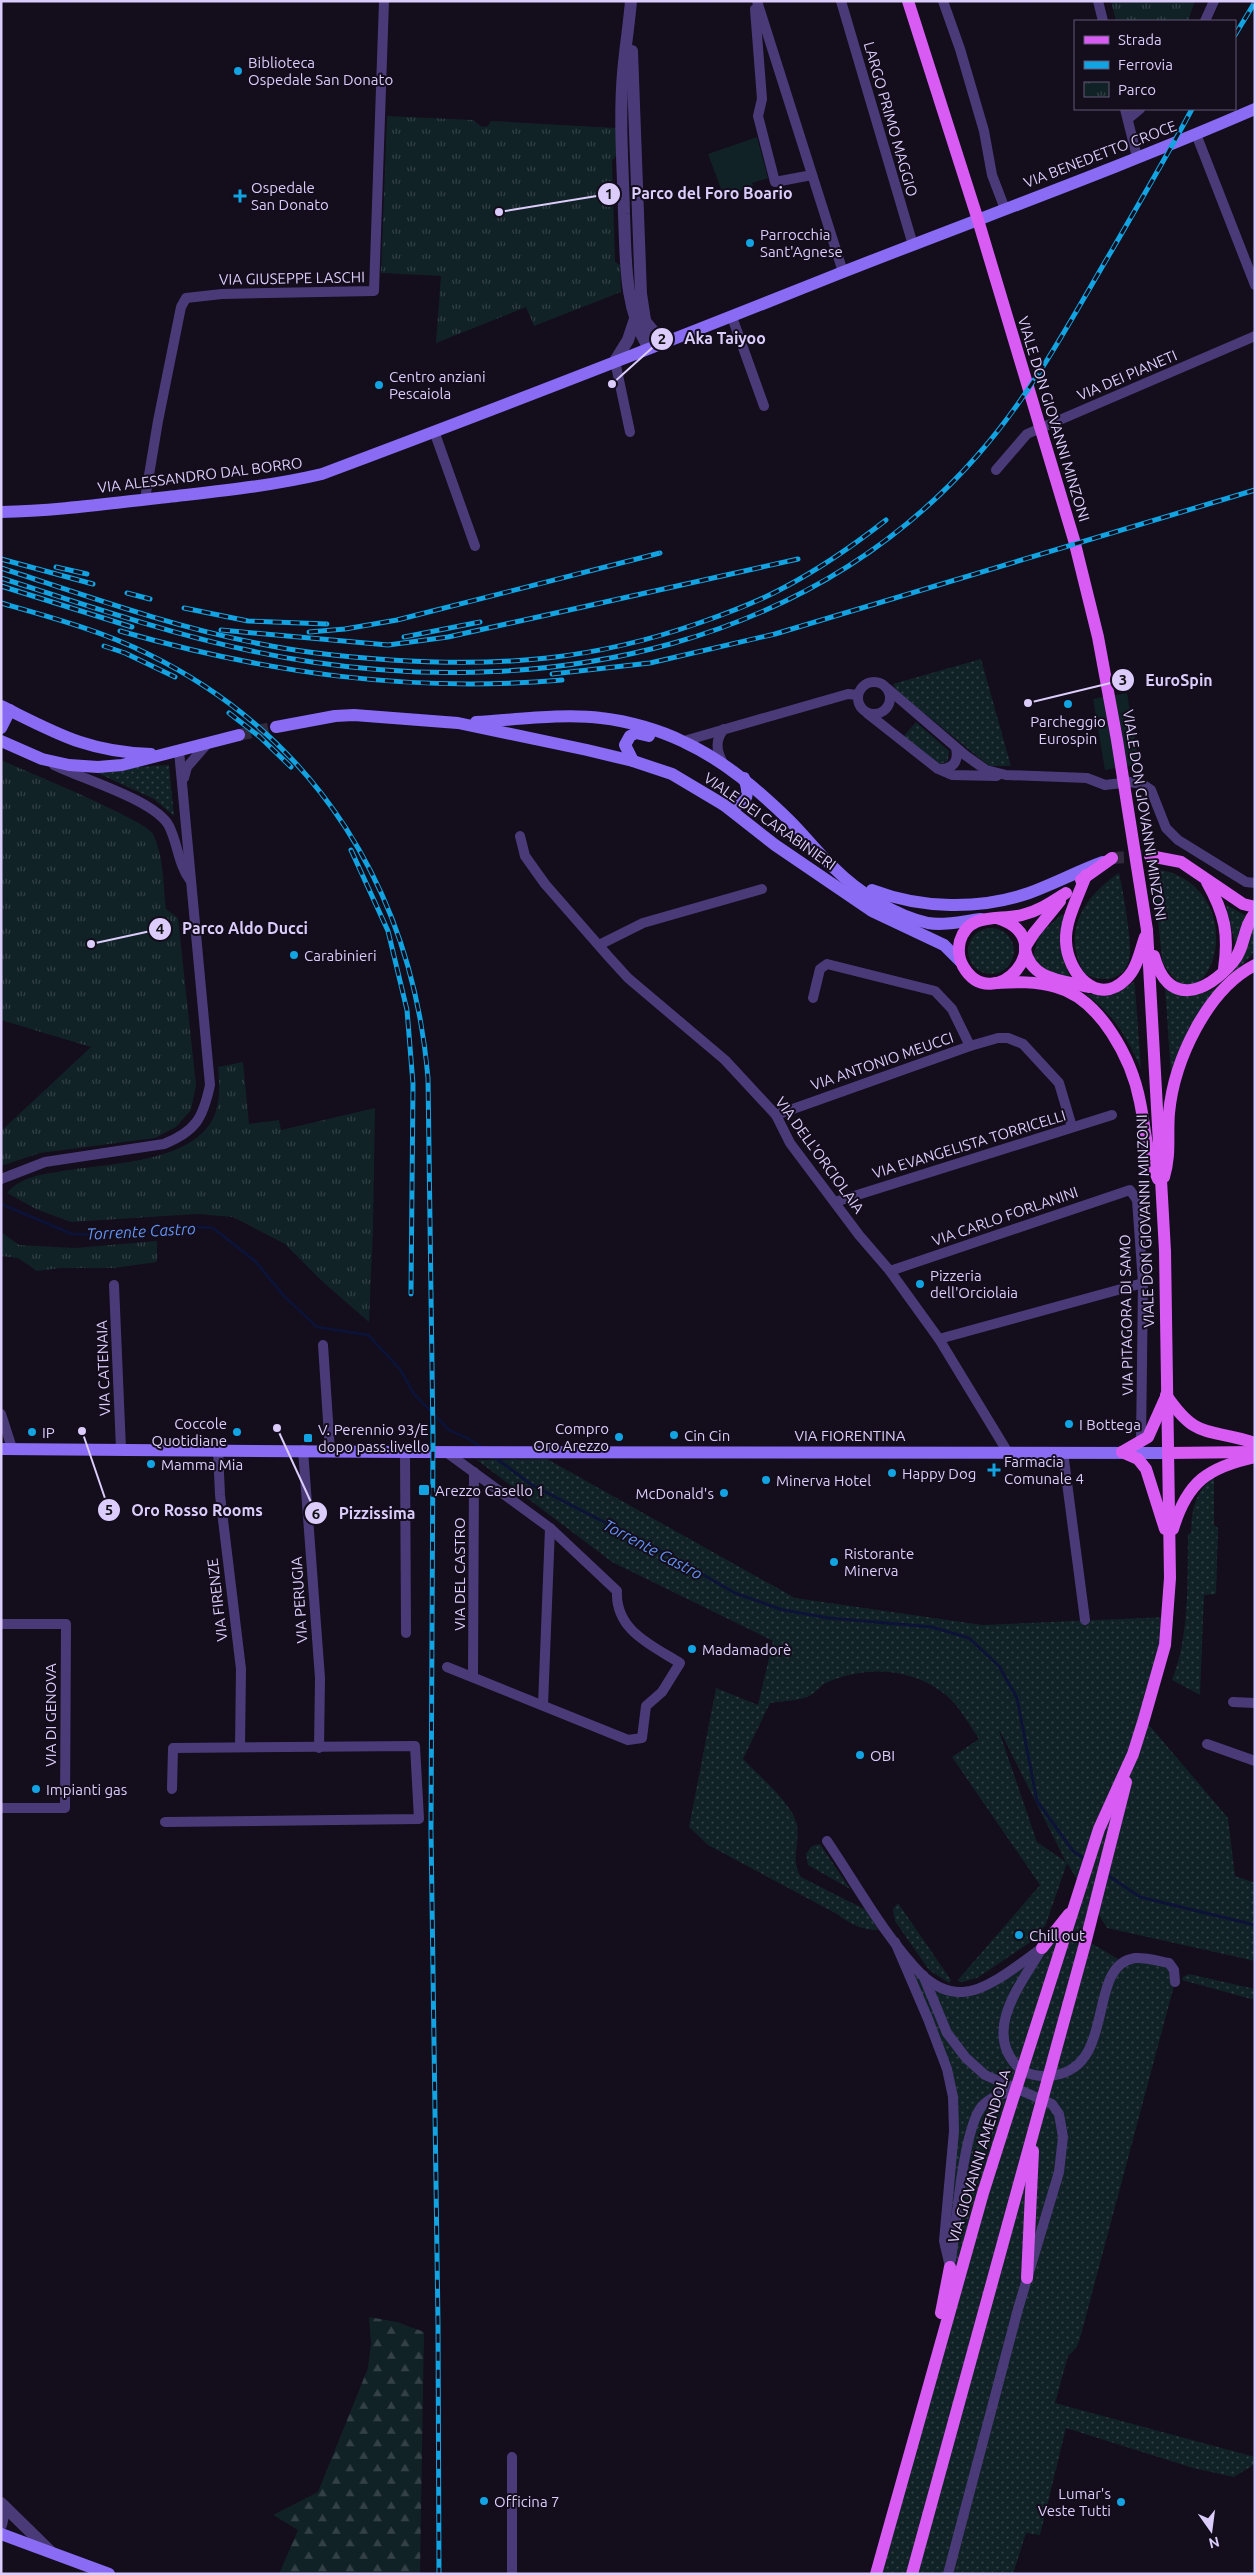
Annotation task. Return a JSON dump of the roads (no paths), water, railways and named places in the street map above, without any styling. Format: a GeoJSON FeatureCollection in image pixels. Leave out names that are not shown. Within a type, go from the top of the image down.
{"type":"FeatureCollection","features":[{"type":"Feature","properties":{"kind":"main road","name":"VIALE DON GIOVANNI MINZONI"},"geometry":{"type":"LineString","coordinates":[[908,1],[954,145],[1074,540],[1098,637],[1147,930],[1165,1252],[1168,1453]]}},
{"type":"Feature","properties":{"kind":"main road","name":"VIA BENEDETTO CROCE"},"geometry":{"type":"LineString","coordinates":[[984,217],[1137,158],[1255,109]]}},
{"type":"Feature","properties":{"kind":"main road","name":"VIA ALESSANDRO DAL BORRO"},"geometry":{"type":"LineString","coordinates":[[1,512],[40,511],[145,500],[280,484],[322,474],[648,347],[732,317],[984,217]]}},
{"type":"Feature","properties":{"kind":"main road"},"geometry":{"type":"LineString","coordinates":[[1,728],[6,708],[60,736],[89,747],[160,754]]}},
{"type":"Feature","properties":{"kind":"main road","name":"VIALE DEI CARABINIERI"},"geometry":{"type":"LineString","coordinates":[[276,727],[335,716],[458,724],[633,761],[672,774],[724,805],[872,911],[944,945],[960,961]]}},
{"type":"Feature","properties":{"kind":"main road","name":"VIALE DEI CARABINIERI"},"geometry":{"type":"LineString","coordinates":[[458,724],[540,718],[600,718],[644,728],[679,740],[722,763],[744,778],[840,873],[867,894],[913,918],[946,924],[991,918]]}},
{"type":"Feature","properties":{"kind":"main road"},"geometry":{"type":"LineString","coordinates":[[633,761],[625,745],[630,736],[636,733],[666,741],[679,740]]}},
{"type":"Feature","properties":{"kind":"main road"},"geometry":{"type":"LineString","coordinates":[[1,741],[42,759],[69,765],[98,767],[122,765],[239,735]]}},
{"type":"Feature","properties":{"kind":"main road"},"geometry":{"type":"LineString","coordinates":[[724,805],[738,806],[746,799],[748,788],[744,778]]}},
{"type":"Feature","properties":{"kind":"main road"},"geometry":{"type":"LineString","coordinates":[[1150,856],[1181,862],[1243,904],[1255,907]]}},
{"type":"Feature","properties":{"kind":"main road","name":"VIALE DEI CARABINIERI"},"geometry":{"type":"LineString","coordinates":[[840,873],[885,895],[910,901],[956,905],[982,904],[1029,893],[1072,873],[1112,858],[1086,875]]}},
{"type":"Feature","properties":{"kind":"main road"},"geometry":{"type":"LineString","coordinates":[[996,983],[1006,980],[1018,970],[1025,949],[1034,932],[1066,893],[1086,875]]}},
{"type":"Feature","properties":{"kind":"main road"},"geometry":{"type":"LineString","coordinates":[[1086,875],[1066,940],[1071,968],[1091,987]]}},
{"type":"Feature","properties":{"kind":"main road"},"geometry":{"type":"LineString","coordinates":[[1206,880],[1219,902],[1226,924],[1228,943],[1224,969]]}},
{"type":"Feature","properties":{"kind":"main road"},"geometry":{"type":"LineString","coordinates":[[1066,893],[1038,910],[1021,916],[991,918],[971,924],[961,937],[960,961],[975,979],[996,983],[1026,982],[1057,987],[1080,998],[1109,1028],[1133,1072],[1140,1102],[1148,1158],[1161,1187]]}},
{"type":"Feature","properties":{"kind":"main road"},"geometry":{"type":"LineString","coordinates":[[1147,930],[1158,972],[1172,986],[1192,991],[1202,988],[1234,961],[1248,924],[1255,913]]}},
{"type":"Feature","properties":{"kind":"main road"},"geometry":{"type":"LineString","coordinates":[[991,918],[1007,921],[1016,927],[1022,937],[1029,965],[1038,973],[1091,987],[1109,988],[1125,980],[1133,971],[1147,930]]}},
{"type":"Feature","properties":{"kind":"main road"},"geometry":{"type":"LineString","coordinates":[[1161,1187],[1169,1158],[1169,1115],[1172,1093],[1187,1042],[1224,987],[1255,957]]}},
{"type":"Feature","properties":{"kind":"main road"},"geometry":{"type":"LineString","coordinates":[[1242,971],[1255,965]]}},
{"type":"Feature","properties":{"kind":"main road"},"geometry":{"type":"LineString","coordinates":[[1122,1452],[1154,1427],[1166,1395]]}},
{"type":"Feature","properties":{"kind":"main road"},"geometry":{"type":"LineString","coordinates":[[1166,1395],[1188,1423],[1200,1430],[1255,1443]]}},
{"type":"Feature","properties":{"kind":"main road","name":"VIA FIORENTINA"},"geometry":{"type":"LineString","coordinates":[[6,1448],[405,1452],[557,1450],[1255,1452]]}},
{"type":"Feature","properties":{"kind":"main road"},"geometry":{"type":"LineString","coordinates":[[1122,1452],[1138,1459],[1146,1468],[1169,1544]]}},
{"type":"Feature","properties":{"kind":"main road","name":"VIA GIOVANNI AMENDOLA"},"geometry":{"type":"LineString","coordinates":[[912,2574],[1114,1834],[1133,1754],[1165,1645],[1170,1578],[1168,1453]]}},
{"type":"Feature","properties":{"kind":"main road"},"geometry":{"type":"LineString","coordinates":[[1169,1544],[1178,1512],[1192,1487],[1206,1474],[1220,1467],[1255,1457]]}},
{"type":"Feature","properties":{"kind":"main road","name":"VIA GIOVANNI AMENDOLA"},"geometry":{"type":"LineString","coordinates":[[876,2574],[929,2383],[1009,2111],[1099,1829],[1133,1754]]}},
{"type":"Feature","properties":{"kind":"main road"},"geometry":{"type":"LineString","coordinates":[[1042,1948],[1074,1906]]}},
{"type":"Feature","properties":{"kind":"main road"},"geometry":{"type":"LineString","coordinates":[[1027,2278],[1035,2121]]}},
{"type":"Feature","properties":{"kind":"main road"},"geometry":{"type":"LineString","coordinates":[[929,2383],[950,2267]]}},
{"type":"Feature","properties":{"kind":"main road"},"geometry":{"type":"LineString","coordinates":[[1,2534],[109,2574]]}},
{"type":"Feature","properties":{"kind":"street","name":"VIA GIUSEPPE LASCHI"},"geometry":{"type":"LineString","coordinates":[[145,500],[158,421],[181,308],[186,298],[222,294],[374,291],[384,1]]}},
{"type":"Feature","properties":{"kind":"street"},"geometry":{"type":"LineString","coordinates":[[756,1],[762,99],[758,116],[775,182],[812,175]]}},
{"type":"Feature","properties":{"kind":"street"},"geometry":{"type":"LineString","coordinates":[[756,1],[843,272]]}},
{"type":"Feature","properties":{"kind":"street","name":"LARGO PRIMO MAGGIO"},"geometry":{"type":"LineString","coordinates":[[841,1],[913,245]]}},
{"type":"Feature","properties":{"kind":"street"},"geometry":{"type":"LineString","coordinates":[[943,1],[960,49],[984,131],[992,175],[1005,209]]}},
{"type":"Feature","properties":{"kind":"street"},"geometry":{"type":"LineString","coordinates":[[1098,1],[1103,20]]}},
{"type":"Feature","properties":{"kind":"street"},"geometry":{"type":"LineString","coordinates":[[1205,20],[1214,1]]}},
{"type":"Feature","properties":{"kind":"street"},"geometry":{"type":"LineString","coordinates":[[631,5],[623,74],[622,126],[627,275],[628,294],[640,320],[648,347]]}},
{"type":"Feature","properties":{"kind":"street"},"geometry":{"type":"LineString","coordinates":[[1127,114],[1137,158]]}},
{"type":"Feature","properties":{"kind":"street"},"geometry":{"type":"LineString","coordinates":[[1196,134],[1255,285]]}},
{"type":"Feature","properties":{"kind":"street"},"geometry":{"type":"LineString","coordinates":[[732,317],[764,406]]}},
{"type":"Feature","properties":{"kind":"street"},"geometry":{"type":"LineString","coordinates":[[640,320],[655,333],[668,340]]}},
{"type":"Feature","properties":{"kind":"street"},"geometry":{"type":"LineString","coordinates":[[630,432],[615,361],[640,320]]}},
{"type":"Feature","properties":{"kind":"street","name":"VIA DEI PIANETI"},"geometry":{"type":"LineString","coordinates":[[996,470],[1027,434],[1255,336]]}},
{"type":"Feature","properties":{"kind":"street"},"geometry":{"type":"LineString","coordinates":[[434,431],[475,546]]}},
{"type":"Feature","properties":{"kind":"street"},"geometry":{"type":"LineString","coordinates":[[1006,775],[991,778],[952,776],[938,769],[867,713],[860,705],[858,694],[863,686],[872,682],[881,683],[956,748],[986,770],[1006,775],[1087,778],[1106,785],[1130,782],[1142,784],[1152,790],[1166,828],[1178,840],[1246,882],[1255,883]]}},
{"type":"Feature","properties":{"kind":"street"},"geometry":{"type":"LineString","coordinates":[[867,713],[878,714],[886,709],[891,700],[888,690]]}},
{"type":"Feature","properties":{"kind":"street"},"geometry":{"type":"LineString","coordinates":[[679,740],[848,694],[858,694]]}},
{"type":"Feature","properties":{"kind":"street"},"geometry":{"type":"LineString","coordinates":[[722,763],[718,754],[717,744],[718,736],[724,729]]}},
{"type":"Feature","properties":{"kind":"street"},"geometry":{"type":"LineString","coordinates":[[182,786],[187,767],[208,744]]}},
{"type":"Feature","properties":{"kind":"street"},"geometry":{"type":"LineString","coordinates":[[938,769],[946,769],[954,765],[958,755],[956,748]]}},
{"type":"Feature","properties":{"kind":"street"},"geometry":{"type":"LineString","coordinates":[[1,1179],[45,1162],[164,1144],[181,1137],[197,1125],[206,1106],[210,1086],[179,751]]}},
{"type":"Feature","properties":{"kind":"street"},"geometry":{"type":"LineString","coordinates":[[42,759],[143,804],[160,814],[169,827],[182,869],[190,881]]}},
{"type":"Feature","properties":{"kind":"street","name":"VIA DELL'ORCIOLAIA"},"geometry":{"type":"LineString","coordinates":[[520,836],[525,856],[545,884],[628,978],[725,1060],[776,1115],[790,1143],[890,1271],[939,1339],[1007,1451]]}},
{"type":"Feature","properties":{"kind":"street"},"geometry":{"type":"LineString","coordinates":[[599,945],[643,923],[762,889]]}},
{"type":"Feature","properties":{"kind":"street","name":"VIA ANTONIO MEUCCI"},"geometry":{"type":"LineString","coordinates":[[813,998],[820,969],[827,964],[935,991],[952,1008],[970,1046]]}},
{"type":"Feature","properties":{"kind":"street","name":"VIA ANTONIO MEUCCI"},"geometry":{"type":"LineString","coordinates":[[776,1115],[970,1046],[998,1038],[1008,1038],[1023,1044],[1059,1083],[1072,1127]]}},
{"type":"Feature","properties":{"kind":"street","name":"VIA EVANGELISTA TORRICELLI"},"geometry":{"type":"LineString","coordinates":[[835,1202],[1112,1115]]}},
{"type":"Feature","properties":{"kind":"street","name":"VIA CARLO FORLANINI"},"geometry":{"type":"LineString","coordinates":[[890,1271],[1130,1190]]}},
{"type":"Feature","properties":{"kind":"street","name":"VIA PITAGORA DI SAMO"},"geometry":{"type":"LineString","coordinates":[[1130,1190],[1137,1200],[1143,1282],[1142,1438]]}},
{"type":"Feature","properties":{"kind":"street"},"geometry":{"type":"LineString","coordinates":[[939,1339],[1143,1282]]}},
{"type":"Feature","properties":{"kind":"street","name":"VIA CATENAIA"},"geometry":{"type":"LineString","coordinates":[[114,1286],[121,1449]]}},
{"type":"Feature","properties":{"kind":"street"},"geometry":{"type":"LineString","coordinates":[[323,1345],[330,1451]]}},
{"type":"Feature","properties":{"kind":"street"},"geometry":{"type":"LineString","coordinates":[[1,1414],[6,1448]]}},
{"type":"Feature","properties":{"kind":"street","name":"VIA FIRENZE"},"geometry":{"type":"LineString","coordinates":[[218,1450],[220,1495],[240,1669],[240,1747]]}},
{"type":"Feature","properties":{"kind":"street","name":"VIA PERUGIA"},"geometry":{"type":"LineString","coordinates":[[303,1450],[320,1678],[319,1748]]}},
{"type":"Feature","properties":{"kind":"street"},"geometry":{"type":"LineString","coordinates":[[405,1452],[406,1633]]}},
{"type":"Feature","properties":{"kind":"street"},"geometry":{"type":"LineString","coordinates":[[446,1452],[550,1528],[617,1591],[616,1604],[624,1622],[634,1634],[680,1663],[662,1692],[646,1706],[642,1738],[628,1740],[447,1667]]}},
{"type":"Feature","properties":{"kind":"street"},"geometry":{"type":"LineString","coordinates":[[1063,1452],[1085,1620]]}},
{"type":"Feature","properties":{"kind":"street","name":"VIA DEL CASTRO"},"geometry":{"type":"LineString","coordinates":[[473,1676],[474,1472]]}},
{"type":"Feature","properties":{"kind":"street"},"geometry":{"type":"LineString","coordinates":[[543,1705],[550,1528]]}},
{"type":"Feature","properties":{"kind":"street","name":"VIA DI GENOVA"},"geometry":{"type":"LineString","coordinates":[[1,1624],[66,1624],[65,1808],[1,1808]]}},
{"type":"Feature","properties":{"kind":"street"},"geometry":{"type":"LineString","coordinates":[[1233,1702],[1255,1703]]}},
{"type":"Feature","properties":{"kind":"street"},"geometry":{"type":"LineString","coordinates":[[1207,1744],[1255,1761]]}},
{"type":"Feature","properties":{"kind":"street"},"geometry":{"type":"LineString","coordinates":[[165,1822],[418,1818],[415,1746],[173,1748],[172,1789]]}},
{"type":"Feature","properties":{"kind":"street"},"geometry":{"type":"LineString","coordinates":[[826,1841],[895,1942],[923,1975],[947,2033],[962,2055],[985,2075],[1046,2099],[1057,2108],[1062,2137],[1059,2172],[1018,2309],[948,2574]]}},
{"type":"Feature","properties":{"kind":"street"},"geometry":{"type":"LineString","coordinates":[[895,1942],[928,2019],[947,2069],[954,2097],[954,2131],[944,2241],[950,2267]]}},
{"type":"Feature","properties":{"kind":"street"},"geometry":{"type":"LineString","coordinates":[[923,1975],[949,1991],[964,1992],[981,1988],[1042,1948]]}},
{"type":"Feature","properties":{"kind":"street"},"geometry":{"type":"LineString","coordinates":[[1042,1948],[1007,2011],[1002,2030],[1004,2046],[1010,2058],[1020,2069],[1034,2075],[1052,2076],[1063,2074],[1084,2060],[1091,2048],[1110,1979],[1123,1962],[1133,1958],[1145,1958],[1169,1963],[1174,1970],[1175,1982]]}},
{"type":"Feature","properties":{"kind":"street"},"geometry":{"type":"LineString","coordinates":[[950,2267],[968,2138],[976,2115],[988,2101],[995,2097],[1024,2091]]}},
{"type":"Feature","properties":{"kind":"street"},"geometry":{"type":"LineString","coordinates":[[512,2457],[512,2574]]}},
{"type":"Feature","properties":{"kind":"street"},"geometry":{"type":"LineString","coordinates":[[1,2525],[3,2505]]}},
{"type":"Feature","properties":{"kind":"street"},"geometry":{"type":"LineString","coordinates":[[3,2505],[50,2551]]}},
{"type":"Feature","properties":{"kind":"waterway","name":"Torrente Castro"},"geometry":{"type":"LineString","coordinates":[[1,1204],[72,1234],[130,1235],[187,1226],[213,1228],[255,1261],[284,1296],[317,1327],[368,1335],[400,1369],[414,1394],[449,1430],[469,1439],[482,1448]]}},
{"type":"Feature","properties":{"kind":"waterway","name":"Torrente Castro"},"geometry":{"type":"LineString","coordinates":[[493,1456],[532,1485],[674,1558],[735,1593],[783,1610],[829,1618],[932,1627],[969,1638],[999,1666],[1017,1698],[1037,1801],[1073,1851],[1086,1860]]}},
{"type":"Feature","properties":{"kind":"waterway","name":"Torrente Castro"},"geometry":{"type":"LineString","coordinates":[[1106,1874],[1140,1897],[1255,1925]]}},
{"type":"Feature","properties":{"kind":"tunnel"},"geometry":{"type":"LineString","coordinates":[[239,735],[276,727]]}},
{"type":"Feature","properties":{"kind":"tunnel"},"geometry":{"type":"LineString","coordinates":[[1112,858],[1150,856]]}},
{"type":"Feature","properties":{"kind":"railway"},"geometry":{"type":"LineString","coordinates":[[1236,33],[1255,2]]}},
{"type":"Feature","properties":{"kind":"railway"},"geometry":{"type":"LineString","coordinates":[[1,578],[155,626],[233,647],[312,662],[403,671],[494,672],[584,663],[672,644],[757,614],[836,573],[910,521],[976,457],[1011,414],[1056,346],[1191,110]]}},
{"type":"Feature","properties":{"kind":"railway"},"geometry":{"type":"LineString","coordinates":[[552,674],[650,663],[775,634],[1255,490]]}},
{"type":"Feature","properties":{"kind":"railway"},"geometry":{"type":"LineString","coordinates":[[1,568],[163,620],[228,637],[277,647],[358,658],[391,660],[432,662],[510,661],[584,653],[622,645],[660,636],[732,611],[775,592],[811,572],[886,520]]}},
{"type":"Feature","properties":{"kind":"railway"},"geometry":{"type":"LineString","coordinates":[[309,632],[345,629],[397,620],[660,553]]}},
{"type":"Feature","properties":{"kind":"railway"},"geometry":{"type":"LineString","coordinates":[[1,559],[93,584]]}},
{"type":"Feature","properties":{"kind":"railway"},"geometry":{"type":"LineString","coordinates":[[221,630],[388,645],[448,637],[798,559]]}},
{"type":"Feature","properties":{"kind":"railway"},"geometry":{"type":"LineString","coordinates":[[56,567],[87,574]]}},
{"type":"Feature","properties":{"kind":"railway"},"geometry":{"type":"LineString","coordinates":[[1,586],[132,627]]}},
{"type":"Feature","properties":{"kind":"railway"},"geometry":{"type":"LineString","coordinates":[[127,593],[150,599]]}},
{"type":"Feature","properties":{"kind":"railway"},"geometry":{"type":"LineString","coordinates":[[1,603],[94,631],[148,654],[208,688],[261,729],[307,776],[345,827],[377,884],[401,945],[418,1010],[428,1078],[433,1438],[431,1831],[438,2324],[439,2574]]}},
{"type":"Feature","properties":{"kind":"railway"},"geometry":{"type":"LineString","coordinates":[[184,608],[248,621],[327,624]]}},
{"type":"Feature","properties":{"kind":"railway"},"geometry":{"type":"LineString","coordinates":[[404,637],[480,622]]}},
{"type":"Feature","properties":{"kind":"railway"},"geometry":{"type":"LineString","coordinates":[[120,631],[230,658],[339,676],[449,684],[562,680]]}},
{"type":"Feature","properties":{"kind":"railway"},"geometry":{"type":"LineString","coordinates":[[104,646],[125,653],[175,677]]}},
{"type":"Feature","properties":{"kind":"railway"},"geometry":{"type":"LineString","coordinates":[[229,713],[260,737],[291,767]]}},
{"type":"Feature","properties":{"kind":"railway"},"geometry":{"type":"LineString","coordinates":[[351,850],[388,931],[407,1010],[413,1084],[411,1294]]}},
{"type":"Feature","properties":{"kind":"place","name":"Biblioteca Ospedale San Donato"},"geometry":{"type":"Point","coordinates":[238,71]}},
{"type":"Feature","properties":{"kind":"place","name":"Ospedale San Donato"},"geometry":{"type":"Point","coordinates":[240,196]}},
{"type":"Feature","properties":{"kind":"place","name":"Parco del Foro Boario"},"geometry":{"type":"Point","coordinates":[499,212]}},
{"type":"Feature","properties":{"kind":"place","name":"Parrocchia Sant'Agnese"},"geometry":{"type":"Point","coordinates":[750,243]}},
{"type":"Feature","properties":{"kind":"place","name":"Aka Taiyoo"},"geometry":{"type":"Point","coordinates":[612,384]}},
{"type":"Feature","properties":{"kind":"place","name":"Centro anziani Pescaiola"},"geometry":{"type":"Point","coordinates":[379,385]}},
{"type":"Feature","properties":{"kind":"place","name":"EuroSpin"},"geometry":{"type":"Point","coordinates":[1028,703]}},
{"type":"Feature","properties":{"kind":"place","name":"Parcheggio Eurospin"},"geometry":{"type":"Point","coordinates":[1068,704]}},
{"type":"Feature","properties":{"kind":"place","name":"Parco Aldo Ducci"},"geometry":{"type":"Point","coordinates":[91,944]}},
{"type":"Feature","properties":{"kind":"place","name":"Carabinieri"},"geometry":{"type":"Point","coordinates":[294,955]}},
{"type":"Feature","properties":{"kind":"place","name":"Pizzeria dell'Orciolaia"},"geometry":{"type":"Point","coordinates":[920,1284]}},
{"type":"Feature","properties":{"kind":"place","name":"I Bottega"},"geometry":{"type":"Point","coordinates":[1069,1424]}},
{"type":"Feature","properties":{"kind":"place","name":"Pizzissima"},"geometry":{"type":"Point","coordinates":[277,1428]}},
{"type":"Feature","properties":{"kind":"place","name":"Oro Rosso Rooms"},"geometry":{"type":"Point","coordinates":[82,1431]}},
{"type":"Feature","properties":{"kind":"place","name":"IP"},"geometry":{"type":"Point","coordinates":[32,1432]}},
{"type":"Feature","properties":{"kind":"place","name":"Coccole Quotidiane"},"geometry":{"type":"Point","coordinates":[237,1432]}},
{"type":"Feature","properties":{"kind":"place","name":"Cin Cin"},"geometry":{"type":"Point","coordinates":[674,1435]}},
{"type":"Feature","properties":{"kind":"place","name":"Compro Oro Arezzo"},"geometry":{"type":"Point","coordinates":[619,1437]}},
{"type":"Feature","properties":{"kind":"place","name":"V. Perennio 93/E dopo pass.livello"},"geometry":{"type":"Point","coordinates":[308,1438]}},
{"type":"Feature","properties":{"kind":"place","name":"Mamma Mia"},"geometry":{"type":"Point","coordinates":[151,1464]}},
{"type":"Feature","properties":{"kind":"place","name":"Farmacia Comunale 4"},"geometry":{"type":"Point","coordinates":[994,1470]}},
{"type":"Feature","properties":{"kind":"place","name":"Happy Dog"},"geometry":{"type":"Point","coordinates":[892,1473]}},
{"type":"Feature","properties":{"kind":"place","name":"Minerva Hotel"},"geometry":{"type":"Point","coordinates":[766,1480]}},
{"type":"Feature","properties":{"kind":"place","name":"Arezzo Casello 1"},"geometry":{"type":"Point","coordinates":[424,1490]}},
{"type":"Feature","properties":{"kind":"place","name":"McDonald's"},"geometry":{"type":"Point","coordinates":[724,1493]}},
{"type":"Feature","properties":{"kind":"place","name":"Ristorante Minerva"},"geometry":{"type":"Point","coordinates":[834,1562]}},
{"type":"Feature","properties":{"kind":"place","name":"Madamadorè"},"geometry":{"type":"Point","coordinates":[692,1649]}},
{"type":"Feature","properties":{"kind":"place","name":"OBI"},"geometry":{"type":"Point","coordinates":[860,1755]}},
{"type":"Feature","properties":{"kind":"place","name":"Impianti gas"},"geometry":{"type":"Point","coordinates":[36,1789]}},
{"type":"Feature","properties":{"kind":"place","name":"Chill out"},"geometry":{"type":"Point","coordinates":[1019,1935]}},
{"type":"Feature","properties":{"kind":"place","name":"Officina 7"},"geometry":{"type":"Point","coordinates":[484,2501]}},
{"type":"Feature","properties":{"kind":"place","name":"Lumar's Veste Tutti"},"geometry":{"type":"Point","coordinates":[1121,2502]}}]}
